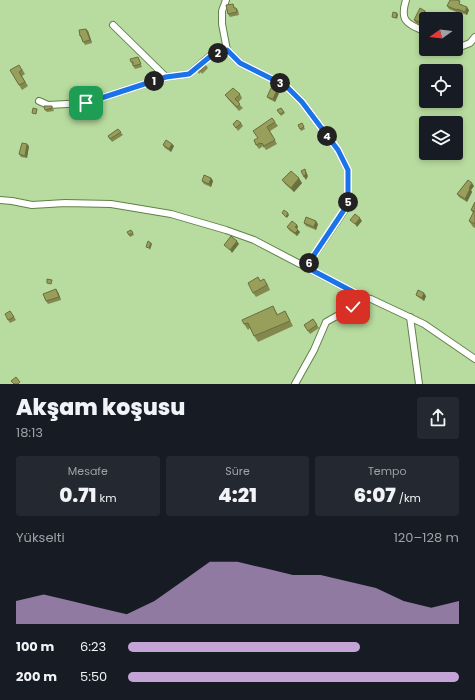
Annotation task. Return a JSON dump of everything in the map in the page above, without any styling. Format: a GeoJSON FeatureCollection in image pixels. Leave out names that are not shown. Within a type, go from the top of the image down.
{"type":"FeatureCollection","features":[{"type":"Feature","properties":{"kind":"street"},"geometry":{"type":"LineString","coordinates":[[226,0],[222,11],[222,24],[227,50],[240,63],[286,86],[302,102],[338,150],[348,170],[348,204],[306,267]]}},
{"type":"Feature","properties":{"kind":"street"},"geometry":{"type":"LineString","coordinates":[[406,0],[403,9],[404,18],[410,25],[419,29]]}},
{"type":"Feature","properties":{"kind":"street"},"geometry":{"type":"LineString","coordinates":[[113,25],[166,77]]}},
{"type":"Feature","properties":{"kind":"street"},"geometry":{"type":"LineString","coordinates":[[463,46],[470,43],[475,37]]}},
{"type":"Feature","properties":{"kind":"street"},"geometry":{"type":"LineString","coordinates":[[39,101],[48,105],[86,103],[166,77],[189,74],[212,55],[227,50]]}},
{"type":"Feature","properties":{"kind":"street"},"geometry":{"type":"LineString","coordinates":[[0,200],[32,205],[65,203],[111,204],[171,214],[226,230],[254,240],[361,296],[371,299],[424,324],[475,359]]}},
{"type":"Feature","properties":{"kind":"street"},"geometry":{"type":"LineString","coordinates":[[295,384],[314,350],[326,322],[353,307],[361,296]]}},
{"type":"Feature","properties":{"kind":"street"},"geometry":{"type":"LineString","coordinates":[[410,317],[419,384]]}},
{"type":"Feature","properties":{"kind":"building"},"geometry":{"type":"Polygon","coordinates":[[[450,0],[460,1],[459,4],[467,7],[465,12],[447,6],[450,0]]]}},
{"type":"Feature","properties":{"kind":"building"},"geometry":{"type":"Polygon","coordinates":[[[233,4],[237,12],[228,14],[226,5],[233,4]]]}},
{"type":"Feature","properties":{"kind":"building"},"geometry":{"type":"Polygon","coordinates":[[[420,8],[425,11],[419,12],[419,22],[414,20],[420,8]]]}},
{"type":"Feature","properties":{"kind":"building"},"geometry":{"type":"Polygon","coordinates":[[[393,12],[397,13],[396,18],[392,17],[393,12]]]}},
{"type":"Feature","properties":{"kind":"building"},"geometry":{"type":"Polygon","coordinates":[[[86,29],[90,40],[83,42],[79,30],[86,29]]]}},
{"type":"Feature","properties":{"kind":"building"},"geometry":{"type":"Polygon","coordinates":[[[138,57],[141,64],[133,66],[133,62],[131,62],[130,59],[138,57]]]}},
{"type":"Feature","properties":{"kind":"building"},"geometry":{"type":"Polygon","coordinates":[[[204,62],[206,65],[200,71],[197,71],[196,69],[204,62]]]}},
{"type":"Feature","properties":{"kind":"building"},"geometry":{"type":"Polygon","coordinates":[[[19,65],[22,70],[19,72],[25,82],[19,85],[10,70],[19,65]]]}},
{"type":"Feature","properties":{"kind":"building"},"geometry":{"type":"Polygon","coordinates":[[[233,88],[240,94],[235,99],[240,104],[237,107],[225,95],[233,88]]]}},
{"type":"Feature","properties":{"kind":"building"},"geometry":{"type":"Polygon","coordinates":[[[271,88],[277,90],[273,99],[267,97],[271,88]]]}},
{"type":"Feature","properties":{"kind":"building"},"geometry":{"type":"Polygon","coordinates":[[[44,106],[52,106],[52,108],[45,110],[44,106]]]}},
{"type":"Feature","properties":{"kind":"building"},"geometry":{"type":"Polygon","coordinates":[[[33,108],[37,109],[36,114],[32,113],[33,108]]]}},
{"type":"Feature","properties":{"kind":"building"},"geometry":{"type":"Polygon","coordinates":[[[281,108],[284,112],[280,114],[277,110],[281,108]]]}},
{"type":"Feature","properties":{"kind":"building"},"geometry":{"type":"Polygon","coordinates":[[[272,118],[275,122],[267,127],[275,140],[264,146],[262,143],[256,145],[254,140],[258,138],[253,131],[272,118]]]}},
{"type":"Feature","properties":{"kind":"building"},"geometry":{"type":"Polygon","coordinates":[[[237,120],[241,123],[236,128],[233,124],[237,120]]]}},
{"type":"Feature","properties":{"kind":"building"},"geometry":{"type":"Polygon","coordinates":[[[302,123],[304,127],[300,129],[298,125],[302,123]]]}},
{"type":"Feature","properties":{"kind":"building"},"geometry":{"type":"Polygon","coordinates":[[[118,129],[121,132],[110,139],[108,136],[118,129]]]}},
{"type":"Feature","properties":{"kind":"building"},"geometry":{"type":"Polygon","coordinates":[[[166,140],[172,144],[169,149],[163,145],[166,140]]]}},
{"type":"Feature","properties":{"kind":"building"},"geometry":{"type":"Polygon","coordinates":[[[22,143],[27,144],[25,156],[19,154],[22,143]]]}},
{"type":"Feature","properties":{"kind":"building"},"geometry":{"type":"Polygon","coordinates":[[[305,169],[306,173],[304,177],[301,171],[305,169]]]}},
{"type":"Feature","properties":{"kind":"building"},"geometry":{"type":"Polygon","coordinates":[[[291,171],[299,178],[291,188],[282,180],[291,171]]]}},
{"type":"Feature","properties":{"kind":"building"},"geometry":{"type":"Polygon","coordinates":[[[204,175],[211,178],[209,184],[202,181],[204,175]]]}},
{"type":"Feature","properties":{"kind":"building"},"geometry":{"type":"Polygon","coordinates":[[[468,180],[472,183],[465,199],[457,194],[468,180]]]}},
{"type":"Feature","properties":{"kind":"building"},"geometry":{"type":"Polygon","coordinates":[[[475,202],[475,224],[469,221],[474,211],[471,210],[475,202]]]}},
{"type":"Feature","properties":{"kind":"building"},"geometry":{"type":"Polygon","coordinates":[[[284,210],[288,213],[286,217],[282,213],[284,210]]]}},
{"type":"Feature","properties":{"kind":"building"},"geometry":{"type":"Polygon","coordinates":[[[355,214],[360,218],[355,224],[350,220],[355,214]]]}},
{"type":"Feature","properties":{"kind":"building"},"geometry":{"type":"Polygon","coordinates":[[[306,217],[316,221],[314,227],[304,223],[306,217]]]}},
{"type":"Feature","properties":{"kind":"building"},"geometry":{"type":"Polygon","coordinates":[[[292,221],[297,225],[295,227],[298,230],[295,233],[287,227],[292,221]]]}},
{"type":"Feature","properties":{"kind":"building"},"geometry":{"type":"Polygon","coordinates":[[[131,230],[133,233],[129,235],[127,232],[131,230]]]}},
{"type":"Feature","properties":{"kind":"building"},"geometry":{"type":"Polygon","coordinates":[[[231,236],[237,241],[230,250],[224,245],[231,236]]]}},
{"type":"Feature","properties":{"kind":"building"},"geometry":{"type":"Polygon","coordinates":[[[148,241],[151,243],[149,248],[146,247],[148,241]]]}},
{"type":"Feature","properties":{"kind":"building"},"geometry":{"type":"Polygon","coordinates":[[[258,277],[260,281],[264,279],[267,285],[253,293],[248,283],[258,277]]]}},
{"type":"Feature","properties":{"kind":"building"},"geometry":{"type":"Polygon","coordinates":[[[47,279],[52,280],[51,284],[47,283],[47,279]]]}},
{"type":"Feature","properties":{"kind":"building"},"geometry":{"type":"Polygon","coordinates":[[[56,289],[59,297],[46,301],[43,294],[56,289]]]}},
{"type":"Feature","properties":{"kind":"building"},"geometry":{"type":"Polygon","coordinates":[[[418,290],[424,293],[422,298],[416,295],[418,290]]]}},
{"type":"Feature","properties":{"kind":"building"},"geometry":{"type":"Polygon","coordinates":[[[273,306],[277,315],[285,311],[290,321],[254,336],[248,323],[244,324],[242,320],[273,306]]]}},
{"type":"Feature","properties":{"kind":"building"},"geometry":{"type":"Polygon","coordinates":[[[10,311],[14,317],[8,320],[5,314],[10,311]]]}},
{"type":"Feature","properties":{"kind":"building"},"geometry":{"type":"Polygon","coordinates":[[[313,319],[317,325],[308,331],[304,325],[313,319]]]}},
{"type":"Feature","properties":{"kind":"building"},"geometry":{"type":"Polygon","coordinates":[[[16,377],[20,382],[18,384],[14,384],[11,381],[16,377]]]}},
{"type":"Feature","properties":{"kind":"route"},"geometry":{"type":"LineString","coordinates":[[86,103],[166,77],[189,74],[212,55],[227,50],[240,63],[286,86],[302,102],[338,150],[348,170],[348,204],[306,267],[361,296],[353,307]]}}]}
